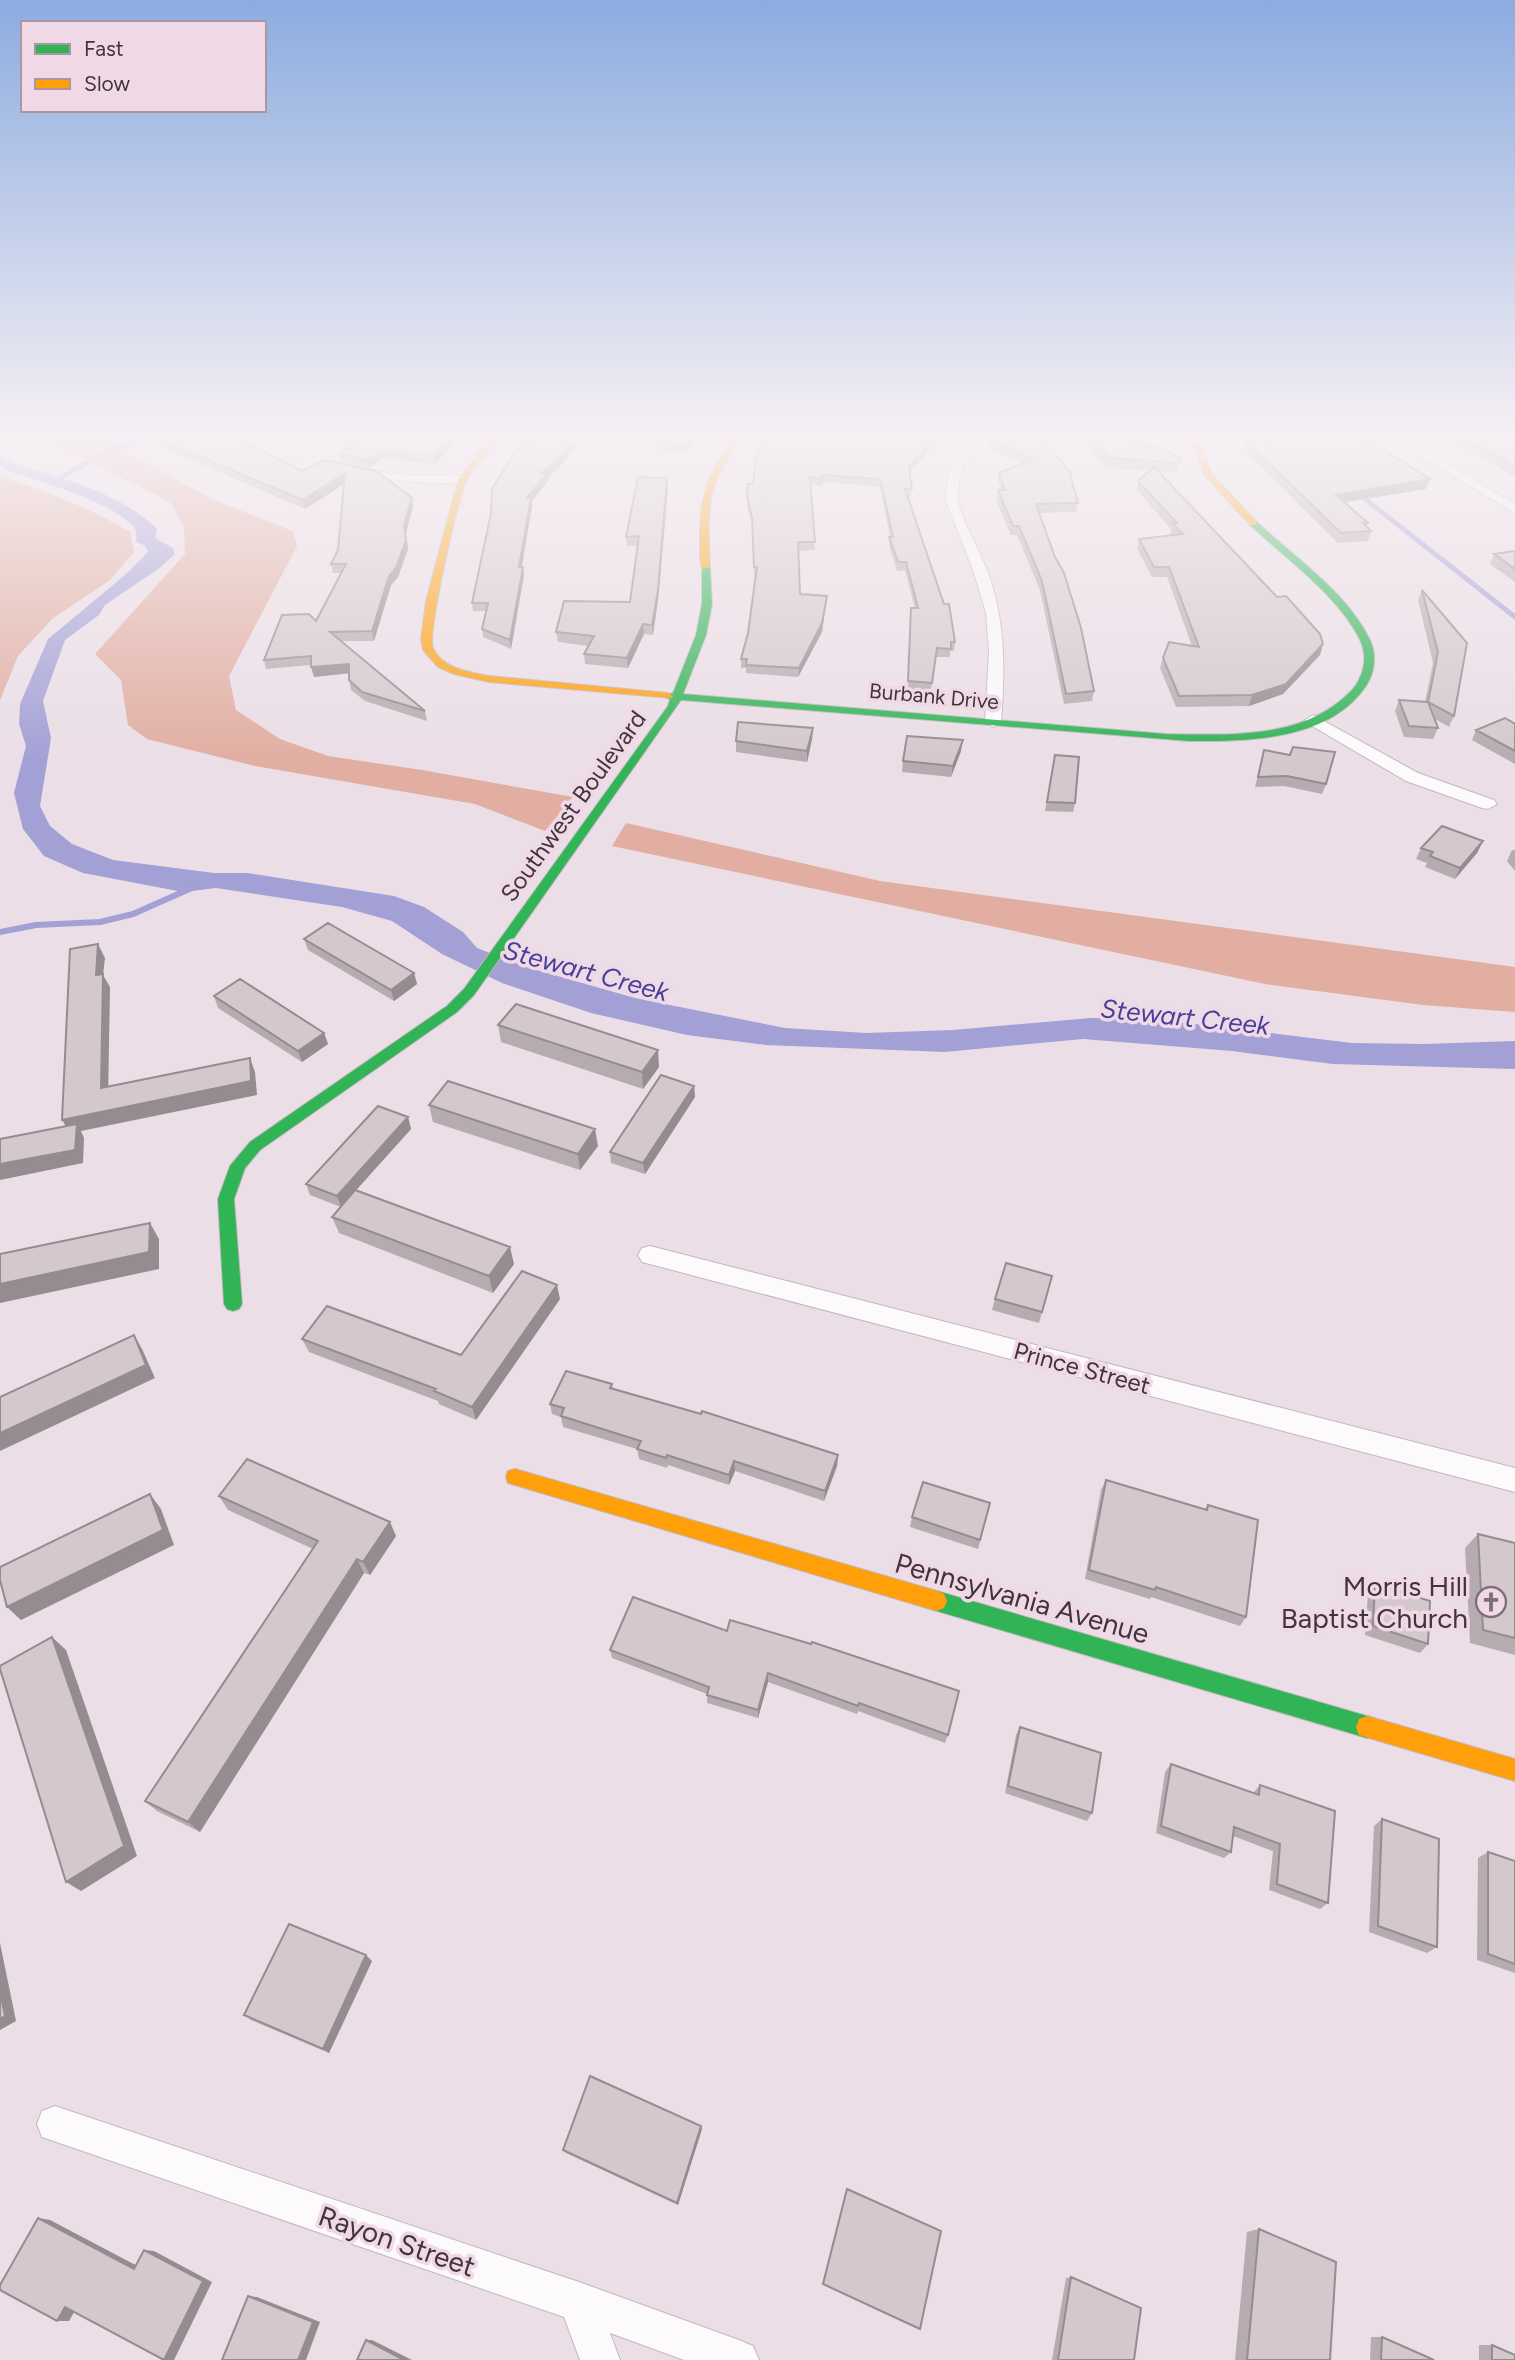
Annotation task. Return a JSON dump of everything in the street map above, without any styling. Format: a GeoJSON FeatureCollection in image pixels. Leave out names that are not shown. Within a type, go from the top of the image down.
{"type":"FeatureCollection","features":[{"type":"Feature","properties":{"kind":"street","name":"Burbank Drive"},"geometry":{"type":"LineString","coordinates":[[446,542],[431,601],[426,639],[431,655],[458,672],[489,679],[676,697],[1204,738],[1274,732],[1313,720],[1338,708],[1363,685],[1369,670],[1370,654],[1366,639],[1344,611],[1273,542]]}},
{"type":"Feature","properties":{"kind":"street","name":"Southwest Boulevard"},"geometry":{"type":"LineString","coordinates":[[233,1304],[226,1199],[238,1166],[266,1138],[452,1009],[470,992],[673,706],[698,643],[707,604],[704,542]]}},
{"type":"Feature","properties":{"kind":"street"},"geometry":{"type":"LineString","coordinates":[[968,542],[993,613],[997,673],[993,722]]}},
{"type":"Feature","properties":{"kind":"street"},"geometry":{"type":"LineString","coordinates":[[1313,720],[1412,777],[1488,804]]}},
{"type":"Feature","properties":{"kind":"street","name":"Prince Street"},"geometry":{"type":"LineString","coordinates":[[650,1255],[1515,1480]]}},
{"type":"Feature","properties":{"kind":"street","name":"Pennsylvania Avenue"},"geometry":{"type":"LineString","coordinates":[[514,1477],[1515,1770]]}},
{"type":"Feature","properties":{"kind":"street","name":"Rayon Street"},"geometry":{"type":"LineString","coordinates":[[55,2124],[579,2302],[739,2360]]}},
{"type":"Feature","properties":{"kind":"street"},"geometry":{"type":"LineString","coordinates":[[579,2302],[600,2360]]}},
{"type":"Feature","properties":{"kind":"shaded area"},"geometry":{"type":"Polygon","coordinates":[[[0,542],[132,542],[134,552],[110,580],[52,619],[18,656],[0,700],[0,542]]]}},
{"type":"Feature","properties":{"kind":"shaded area"},"geometry":{"type":"Polygon","coordinates":[[[185,542],[296,542],[297,546],[229,676],[236,710],[280,739],[328,756],[573,797],[545,831],[475,804],[255,766],[147,739],[128,725],[121,680],[95,654],[185,554],[185,542]]]}},
{"type":"Feature","properties":{"kind":"shaded area"},"geometry":{"type":"Polygon","coordinates":[[[626,823],[880,881],[1515,967],[1515,1012],[1423,1005],[1265,984],[612,846],[626,823]]]}},
{"type":"Feature","properties":{"kind":"water"},"geometry":{"type":"Polygon","coordinates":[[[138,542],[162,542],[173,548],[175,554],[161,567],[105,605],[99,615],[65,640],[43,701],[51,738],[40,806],[50,826],[72,844],[113,860],[214,873],[247,873],[394,896],[424,907],[463,932],[477,948],[526,967],[635,998],[785,1028],[866,1033],[953,1030],[1091,1018],[1145,1018],[1352,1043],[1515,1041],[1515,1069],[1333,1064],[1232,1051],[1083,1039],[945,1052],[765,1045],[687,1035],[591,1013],[502,983],[442,954],[392,921],[342,907],[216,888],[183,892],[83,873],[44,856],[23,829],[14,793],[26,746],[19,724],[20,704],[48,639],[125,575],[148,552],[145,546],[138,542]]]}},
{"type":"Feature","properties":{"kind":"building"},"geometry":{"type":"Polygon","coordinates":[[[339,542],[405,542],[396,568],[389,576],[372,631],[330,632],[425,711],[362,692],[349,680],[349,664],[311,667],[311,656],[264,660],[282,615],[309,614],[316,621],[346,564],[331,564],[339,542]]]}},
{"type":"Feature","properties":{"kind":"building"},"geometry":{"type":"Polygon","coordinates":[[[485,542],[523,542],[519,567],[523,567],[510,640],[482,629],[488,603],[472,603],[485,542]]]}},
{"type":"Feature","properties":{"kind":"building"},"geometry":{"type":"Polygon","coordinates":[[[638,542],[662,542],[652,625],[643,624],[627,658],[584,654],[594,636],[556,632],[564,601],[630,602],[638,542]]]}},
{"type":"Feature","properties":{"kind":"building"},"geometry":{"type":"Polygon","coordinates":[[[753,542],[798,542],[800,594],[827,596],[822,623],[799,668],[746,665],[747,659],[741,659],[748,633],[757,567],[754,567],[753,542]]]}},
{"type":"Feature","properties":{"kind":"building"},"geometry":{"type":"Polygon","coordinates":[[[891,542],[923,542],[944,604],[949,604],[955,642],[951,642],[951,649],[937,648],[932,683],[908,681],[911,608],[918,608],[906,562],[898,562],[891,542]]]}},
{"type":"Feature","properties":{"kind":"building"},"geometry":{"type":"Polygon","coordinates":[[[1026,542],[1050,542],[1064,573],[1081,628],[1094,691],[1066,694],[1042,581],[1026,542]]]}},
{"type":"Feature","properties":{"kind":"building"},"geometry":{"type":"Polygon","coordinates":[[[1141,542],[1225,542],[1277,597],[1286,596],[1320,634],[1323,644],[1286,684],[1252,695],[1179,696],[1163,658],[1169,642],[1199,647],[1169,567],[1154,567],[1141,542]]]}},
{"type":"Feature","properties":{"kind":"building"},"geometry":{"type":"Polygon","coordinates":[[[1515,551],[1515,569],[1494,554],[1515,551]]]}},
{"type":"Feature","properties":{"kind":"building"},"geometry":{"type":"Polygon","coordinates":[[[1422,590],[1467,643],[1454,716],[1428,702],[1438,652],[1422,590]]]}},
{"type":"Feature","properties":{"kind":"building"},"geometry":{"type":"Polygon","coordinates":[[[1399,700],[1428,702],[1438,728],[1409,726],[1399,700]]]}},
{"type":"Feature","properties":{"kind":"building"},"geometry":{"type":"Polygon","coordinates":[[[1505,718],[1515,724],[1515,751],[1476,730],[1505,718]]]}},
{"type":"Feature","properties":{"kind":"building"},"geometry":{"type":"Polygon","coordinates":[[[738,722],[813,728],[807,751],[736,741],[738,722]]]}},
{"type":"Feature","properties":{"kind":"building"},"geometry":{"type":"Polygon","coordinates":[[[907,736],[963,740],[953,766],[903,761],[907,736]]]}},
{"type":"Feature","properties":{"kind":"building"},"geometry":{"type":"Polygon","coordinates":[[[1293,747],[1335,752],[1326,784],[1287,776],[1258,777],[1264,750],[1290,755],[1293,747]]]}},
{"type":"Feature","properties":{"kind":"building"},"geometry":{"type":"Polygon","coordinates":[[[1055,755],[1079,757],[1075,803],[1047,802],[1055,755]]]}},
{"type":"Feature","properties":{"kind":"building"},"geometry":{"type":"Polygon","coordinates":[[[1442,826],[1483,841],[1460,868],[1430,856],[1433,852],[1421,848],[1442,826]]]}},
{"type":"Feature","properties":{"kind":"building"},"geometry":{"type":"Polygon","coordinates":[[[328,923],[414,973],[391,990],[304,939],[328,923]]]}},
{"type":"Feature","properties":{"kind":"building"},"geometry":{"type":"Polygon","coordinates":[[[98,944],[96,975],[103,974],[101,1088],[250,1058],[251,1081],[62,1120],[70,949],[98,944]]]}},
{"type":"Feature","properties":{"kind":"building"},"geometry":{"type":"Polygon","coordinates":[[[240,979],[324,1033],[298,1051],[214,996],[240,979]]]}},
{"type":"Feature","properties":{"kind":"building"},"geometry":{"type":"Polygon","coordinates":[[[516,1004],[658,1050],[642,1072],[498,1025],[516,1004]]]}},
{"type":"Feature","properties":{"kind":"building"},"geometry":{"type":"Polygon","coordinates":[[[661,1075],[694,1086],[643,1163],[610,1152],[661,1075]]]}},
{"type":"Feature","properties":{"kind":"building"},"geometry":{"type":"Polygon","coordinates":[[[448,1081],[595,1129],[578,1154],[429,1105],[448,1081]]]}},
{"type":"Feature","properties":{"kind":"building"},"geometry":{"type":"Polygon","coordinates":[[[378,1106],[408,1117],[337,1196],[306,1184],[378,1106]]]}},
{"type":"Feature","properties":{"kind":"building"},"geometry":{"type":"Polygon","coordinates":[[[77,1124],[75,1150],[0,1164],[0,1139],[77,1124]]]}},
{"type":"Feature","properties":{"kind":"building"},"geometry":{"type":"Polygon","coordinates":[[[355,1190],[510,1247],[489,1276],[332,1217],[355,1190]]]}},
{"type":"Feature","properties":{"kind":"building"},"geometry":{"type":"Polygon","coordinates":[[[150,1223],[149,1252],[0,1284],[0,1254],[150,1223]]]}},
{"type":"Feature","properties":{"kind":"building"},"geometry":{"type":"Polygon","coordinates":[[[1006,1263],[1052,1276],[1042,1312],[995,1299],[1006,1263]]]}},
{"type":"Feature","properties":{"kind":"building"},"geometry":{"type":"Polygon","coordinates":[[[522,1271],[557,1285],[472,1407],[434,1391],[436,1389],[302,1339],[327,1306],[461,1355],[522,1271]]]}},
{"type":"Feature","properties":{"kind":"building"},"geometry":{"type":"Polygon","coordinates":[[[134,1335],[146,1365],[0,1433],[0,1397],[134,1335]]]}},
{"type":"Feature","properties":{"kind":"building"},"geometry":{"type":"Polygon","coordinates":[[[566,1371],[612,1384],[610,1388],[701,1414],[702,1411],[838,1455],[825,1491],[734,1461],[729,1475],[667,1455],[666,1458],[637,1449],[641,1441],[561,1416],[564,1408],[550,1404],[566,1371]]]}},
{"type":"Feature","properties":{"kind":"building"},"geometry":{"type":"Polygon","coordinates":[[[247,1459],[390,1522],[363,1562],[357,1559],[188,1822],[145,1801],[318,1541],[219,1496],[247,1459]]]}},
{"type":"Feature","properties":{"kind":"building"},"geometry":{"type":"Polygon","coordinates":[[[1106,1480],[1207,1510],[1208,1505],[1258,1520],[1246,1617],[1156,1587],[1155,1590],[1089,1570],[1106,1480]]]}},
{"type":"Feature","properties":{"kind":"building"},"geometry":{"type":"Polygon","coordinates":[[[923,1482],[990,1503],[980,1540],[912,1517],[923,1482]]]}},
{"type":"Feature","properties":{"kind":"building"},"geometry":{"type":"Polygon","coordinates":[[[150,1494],[163,1530],[7,1607],[0,1580],[0,1567],[150,1494]]]}},
{"type":"Feature","properties":{"kind":"building"},"geometry":{"type":"Polygon","coordinates":[[[1478,1534],[1515,1543],[1515,1638],[1483,1630],[1478,1534]]]}},
{"type":"Feature","properties":{"kind":"building"},"geometry":{"type":"Polygon","coordinates":[[[1375,1584],[1430,1601],[1428,1644],[1373,1626],[1375,1584]]]}},
{"type":"Feature","properties":{"kind":"building"},"geometry":{"type":"Polygon","coordinates":[[[633,1597],[727,1631],[730,1620],[811,1644],[812,1642],[959,1691],[948,1735],[768,1673],[758,1710],[707,1695],[709,1687],[610,1650],[633,1597]]]}},
{"type":"Feature","properties":{"kind":"building"},"geometry":{"type":"Polygon","coordinates":[[[52,1637],[124,1846],[66,1882],[0,1669],[0,1666],[52,1637]]]}},
{"type":"Feature","properties":{"kind":"building"},"geometry":{"type":"Polygon","coordinates":[[[1020,1727],[1101,1753],[1092,1813],[1008,1786],[1020,1727]]]}},
{"type":"Feature","properties":{"kind":"building"},"geometry":{"type":"Polygon","coordinates":[[[1171,1764],[1259,1795],[1260,1785],[1335,1811],[1328,1903],[1277,1884],[1280,1844],[1234,1827],[1231,1852],[1161,1826],[1171,1764]]]}},
{"type":"Feature","properties":{"kind":"building"},"geometry":{"type":"Polygon","coordinates":[[[1382,1819],[1439,1839],[1437,1947],[1378,1926],[1382,1819]]]}},
{"type":"Feature","properties":{"kind":"building"},"geometry":{"type":"Polygon","coordinates":[[[1488,1852],[1515,1861],[1515,1964],[1488,1954],[1488,1852]]]}},
{"type":"Feature","properties":{"kind":"building"},"geometry":{"type":"Polygon","coordinates":[[[289,1924],[366,1955],[323,2049],[244,2015],[289,1924]]]}},
{"type":"Feature","properties":{"kind":"building"},"geometry":{"type":"Polygon","coordinates":[[[0,1992],[5,2016],[0,2019],[0,1992]]]}},
{"type":"Feature","properties":{"kind":"building"},"geometry":{"type":"Polygon","coordinates":[[[590,2076],[701,2126],[677,2203],[563,2150],[590,2076]]]}},
{"type":"Feature","properties":{"kind":"building"},"geometry":{"type":"Polygon","coordinates":[[[847,2189],[941,2231],[920,2329],[823,2284],[847,2189]]]}},
{"type":"Feature","properties":{"kind":"building"},"geometry":{"type":"Polygon","coordinates":[[[38,2218],[134,2269],[144,2250],[203,2281],[164,2360],[65,2307],[57,2321],[0,2290],[0,2285],[38,2218]]]}},
{"type":"Feature","properties":{"kind":"building"},"geometry":{"type":"Polygon","coordinates":[[[1259,2229],[1336,2262],[1330,2360],[1247,2360],[1259,2229]]]}},
{"type":"Feature","properties":{"kind":"building"},"geometry":{"type":"Polygon","coordinates":[[[1071,2277],[1141,2308],[1134,2360],[1058,2360],[1071,2277]]]}},
{"type":"Feature","properties":{"kind":"building"},"geometry":{"type":"Polygon","coordinates":[[[248,2296],[313,2322],[298,2360],[222,2360],[248,2296]]]}},
{"type":"Feature","properties":{"kind":"building"},"geometry":{"type":"Polygon","coordinates":[[[1382,2337],[1434,2360],[1381,2360],[1382,2337]]]}},
{"type":"Feature","properties":{"kind":"building"},"geometry":{"type":"Polygon","coordinates":[[[366,2340],[404,2360],[357,2360],[366,2340]]]}},
{"type":"Feature","properties":{"kind":"building"},"geometry":{"type":"Polygon","coordinates":[[[1492,2345],[1515,2355],[1515,2360],[1492,2360],[1492,2345]]]}},
{"type":"Feature","properties":{"kind":"waterway"},"geometry":{"type":"LineString","coordinates":[[1420,542],[1515,617]]}},
{"type":"Feature","properties":{"kind":"waterway"},"geometry":{"type":"LineString","coordinates":[[0,932],[36,925],[100,922],[133,914],[194,887]]}},
{"type":"Feature","properties":{"kind":"traffic: fast"},"geometry":{"type":"LineString","coordinates":[[668,696],[1166,737],[1243,736],[1298,727],[1322,718],[1343,705],[1366,677],[1369,654],[1359,628],[1347,613],[1274,542]]}},
{"type":"Feature","properties":{"kind":"traffic: fast"},"geometry":{"type":"LineString","coordinates":[[233,1304],[226,1199],[238,1166],[255,1146],[452,1009],[469,992],[673,706],[701,635],[707,604],[705,567]]}},
{"type":"Feature","properties":{"kind":"traffic: fast"},"geometry":{"type":"LineString","coordinates":[[937,1601],[1367,1727]]}},
{"type":"Feature","properties":{"kind":"traffic: slow"},"geometry":{"type":"LineString","coordinates":[[446,542],[431,601],[426,639],[428,650],[442,665],[458,672],[489,679],[668,696]]}},
{"type":"Feature","properties":{"kind":"traffic: slow"},"geometry":{"type":"LineString","coordinates":[[704,542],[705,567]]}},
{"type":"Feature","properties":{"kind":"traffic: slow"},"geometry":{"type":"LineString","coordinates":[[515,1477],[937,1601]]}},
{"type":"Feature","properties":{"kind":"traffic: slow"},"geometry":{"type":"LineString","coordinates":[[1367,1727],[1515,1770]]}},
{"type":"Feature","properties":{"kind":"place","name":"Morris Hill Baptist Church"},"geometry":{"type":"Point","coordinates":[1491,1602]}},
{"type":"Feature","properties":{"kind":"water label","name":"Stewart Creek"},"geometry":{"type":"Point","coordinates":[586,971]}},
{"type":"Feature","properties":{"kind":"water label","name":"Stewart Creek"},"geometry":{"type":"Point","coordinates":[1185,1017]}}]}
